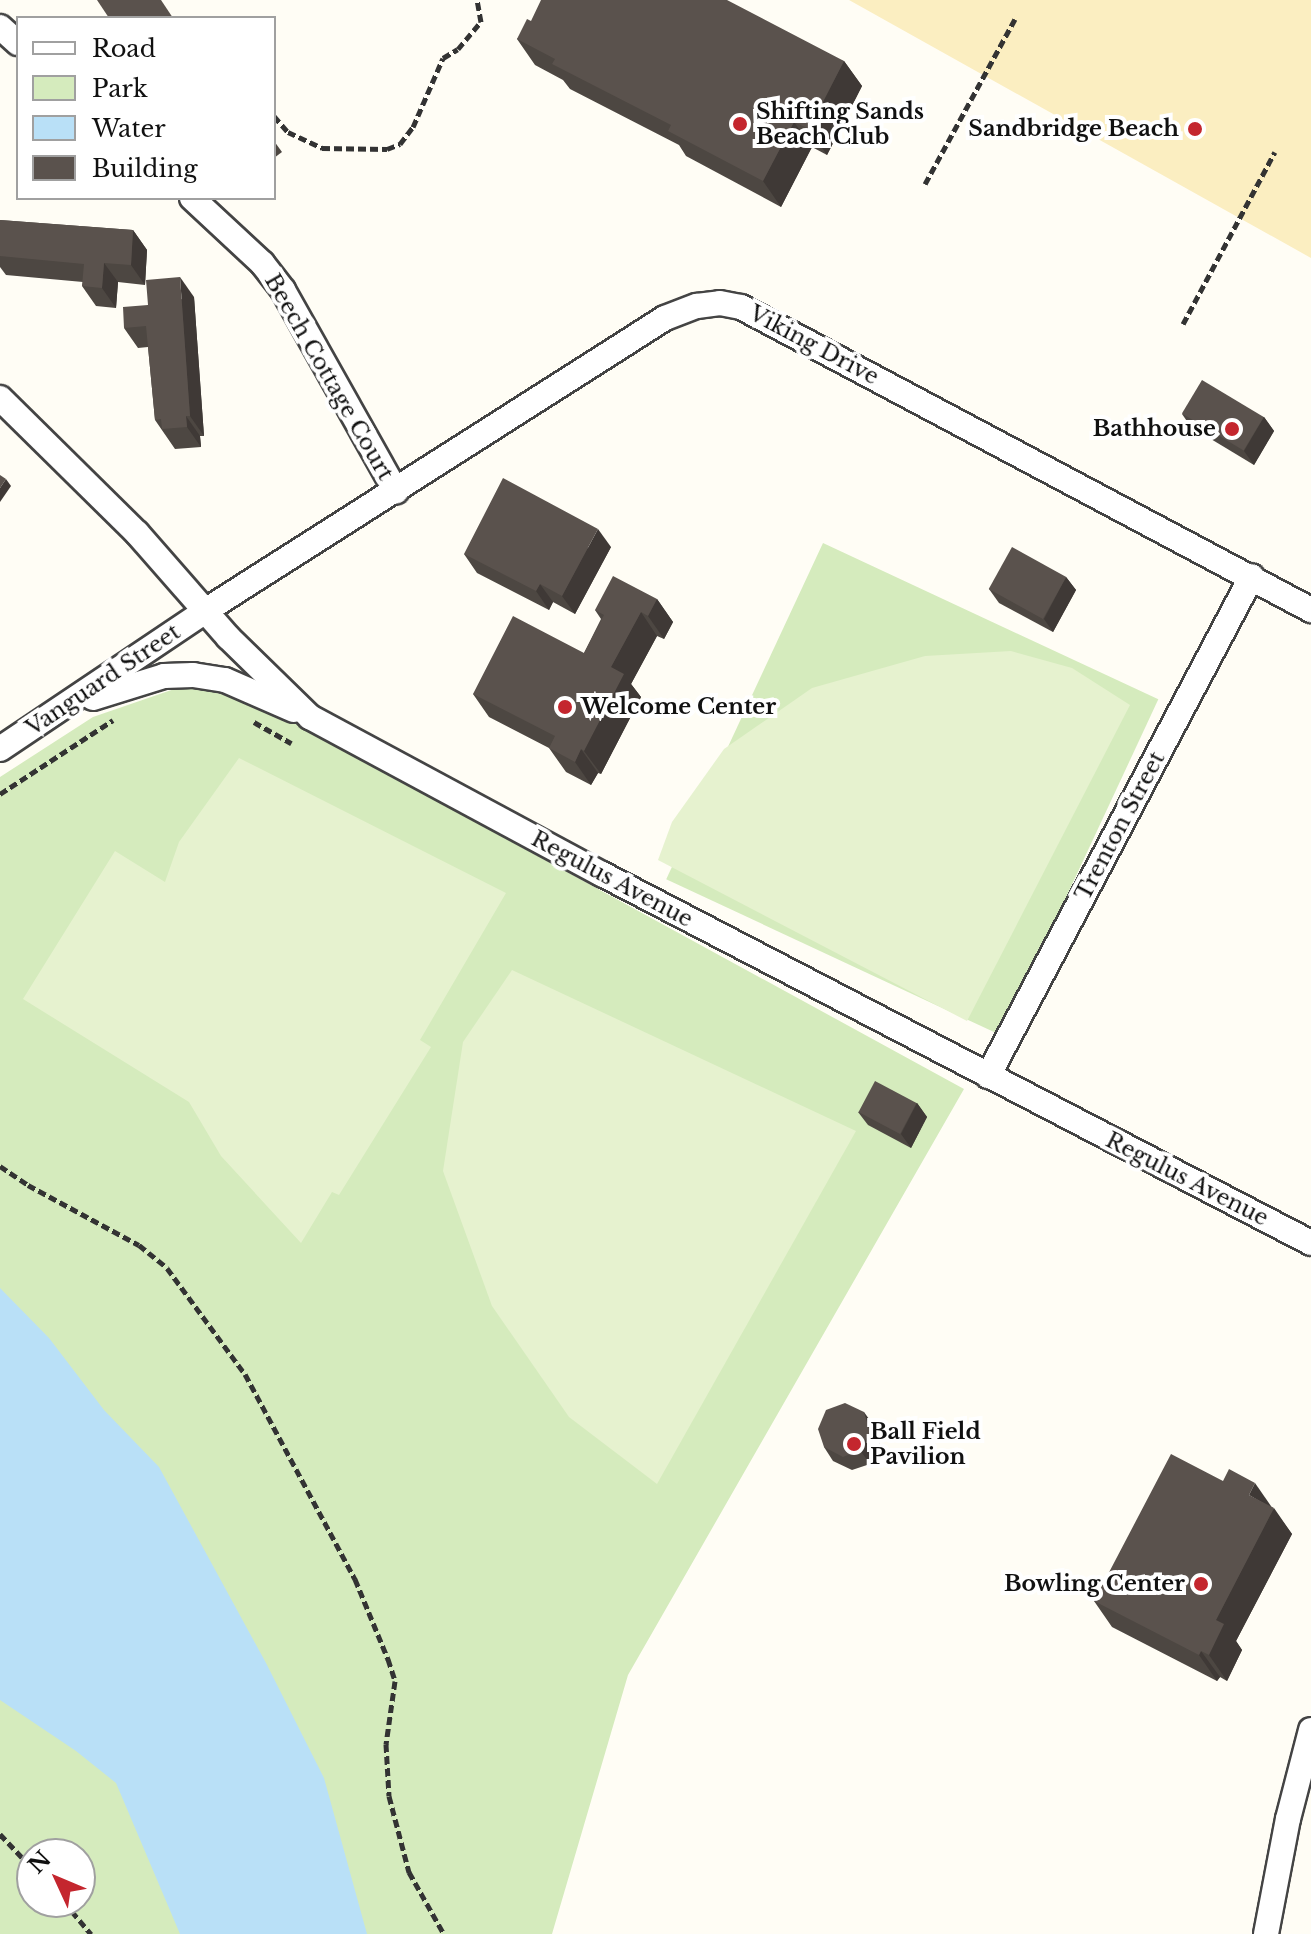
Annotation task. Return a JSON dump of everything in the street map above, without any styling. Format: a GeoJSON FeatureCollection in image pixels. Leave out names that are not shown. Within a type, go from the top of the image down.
{"type":"FeatureCollection","features":[{"type":"Feature","properties":{"kind":"street"},"geometry":{"type":"LineString","coordinates":[[0,27],[16,41]]}},
{"type":"Feature","properties":{"kind":"street","name":"Beech Cottage Court"},"geometry":{"type":"LineString","coordinates":[[194,200],[262,263],[283,290],[396,491]]}},
{"type":"Feature","properties":{"kind":"street","name":"Viking Drive"},"geometry":{"type":"LineString","coordinates":[[205,611],[665,318],[697,306],[720,303],[741,307],[1311,610]]}},
{"type":"Feature","properties":{"kind":"street","name":"Regulus Avenue"},"geometry":{"type":"LineString","coordinates":[[0,398],[137,533],[228,637],[310,717],[988,1076],[1311,1243]]}},
{"type":"Feature","properties":{"kind":"street","name":"Trenton Street"},"geometry":{"type":"LineString","coordinates":[[988,1076],[1252,576]]}},
{"type":"Feature","properties":{"kind":"street","name":"Vanguard Street"},"geometry":{"type":"LineString","coordinates":[[0,749],[205,611]]}},
{"type":"Feature","properties":{"kind":"street"},"geometry":{"type":"LineString","coordinates":[[68,705],[164,676],[193,675],[225,680],[310,717]]}},
{"type":"Feature","properties":{"kind":"street"},"geometry":{"type":"LineString","coordinates":[[1266,1934],[1288,1819],[1311,1730]]}},
{"type":"Feature","properties":{"kind":"path"},"geometry":{"type":"LineString","coordinates":[[276,118],[288,132],[322,148],[387,149],[400,144],[413,127],[443,58],[458,49],[481,22],[477,0]]}},
{"type":"Feature","properties":{"kind":"path"},"geometry":{"type":"LineString","coordinates":[[925,184],[1015,19]]}},
{"type":"Feature","properties":{"kind":"path"},"geometry":{"type":"LineString","coordinates":[[1183,324],[1275,152]]}},
{"type":"Feature","properties":{"kind":"path"},"geometry":{"type":"LineString","coordinates":[[242,716],[291,743]]}},
{"type":"Feature","properties":{"kind":"path"},"geometry":{"type":"LineString","coordinates":[[0,794],[115,718]]}},
{"type":"Feature","properties":{"kind":"path"},"geometry":{"type":"LineString","coordinates":[[0,1166],[139,1245],[167,1268],[245,1374],[355,1579],[388,1659],[395,1681],[386,1744],[389,1796],[409,1872],[444,1934]]}},
{"type":"Feature","properties":{"kind":"path"},"geometry":{"type":"LineString","coordinates":[[0,1834],[16,1851]]}},
{"type":"Feature","properties":{"kind":"path"},"geometry":{"type":"LineString","coordinates":[[78,1918],[91,1934]]}},
{"type":"Feature","properties":{"kind":"green space"},"geometry":{"type":"Polygon","coordinates":[[[823,543],[1158,699],[1002,1036],[666,879],[823,543]]]}},
{"type":"Feature","properties":{"kind":"green space"},"geometry":{"type":"Polygon","coordinates":[[[1011,651],[1072,668],[1130,705],[967,1021],[658,860],[672,822],[724,749],[812,688],[925,656],[1011,651]]]}},
{"type":"Feature","properties":{"kind":"green space"},"geometry":{"type":"Polygon","coordinates":[[[186,685],[260,704],[964,1089],[628,1675],[552,1934],[0,1934],[0,777],[93,717],[186,685]]]}},
{"type":"Feature","properties":{"kind":"green space"},"geometry":{"type":"Polygon","coordinates":[[[239,758],[506,893],[420,1040],[431,1047],[339,1195],[332,1192],[301,1243],[221,1156],[189,1102],[23,999],[115,851],[165,882],[179,842],[239,758]]]}},
{"type":"Feature","properties":{"kind":"green space"},"geometry":{"type":"Polygon","coordinates":[[[512,970],[856,1131],[657,1484],[569,1417],[492,1306],[443,1171],[463,1042],[512,970]]]}},
{"type":"Feature","properties":{"kind":"sand","name":"Sandbridge Beach"},"geometry":{"type":"Polygon","coordinates":[[[849,0],[1311,0],[1311,258],[849,0]]]}},
{"type":"Feature","properties":{"kind":"water"},"geometry":{"type":"Polygon","coordinates":[[[0,1288],[49,1338],[104,1410],[159,1467],[266,1663],[324,1778],[367,1934],[180,1934],[116,1783],[76,1751],[0,1700],[0,1288]]]}},
{"type":"Feature","properties":{"kind":"building"},"geometry":{"type":"Polygon","coordinates":[[[97,0],[161,0],[172,16],[108,16],[97,0]]]}},
{"type":"Feature","properties":{"kind":"building","name":"Shifting Sands Beach Club"},"geometry":{"type":"Polygon","coordinates":[[[541,0],[727,0],[844,61],[809,129],[794,122],[763,181],[668,131],[671,125],[552,64],[555,59],[517,39],[527,19],[531,21],[541,0]]]}},
{"type":"Feature","properties":{"kind":"building"},"geometry":{"type":"Polygon","coordinates":[[[0,220],[133,230],[131,265],[104,263],[102,288],[82,286],[84,264],[0,256],[0,220]]]}},
{"type":"Feature","properties":{"kind":"building"},"geometry":{"type":"Polygon","coordinates":[[[180,277],[190,416],[186,416],[187,427],[162,429],[161,419],[155,420],[146,326],[124,328],[123,307],[148,305],[146,280],[180,277]]]}},
{"type":"Feature","properties":{"kind":"building","name":"Bathhouse"},"geometry":{"type":"Polygon","coordinates":[[[1202,380],[1264,417],[1244,451],[1182,413],[1202,380]]]}},
{"type":"Feature","properties":{"kind":"building"},"geometry":{"type":"Polygon","coordinates":[[[503,478],[598,529],[562,596],[540,584],[536,591],[464,554],[503,478]]]}},
{"type":"Feature","properties":{"kind":"building"},"geometry":{"type":"Polygon","coordinates":[[[1012,547],[1066,577],[1043,619],[989,589],[1012,547]]]}},
{"type":"Feature","properties":{"kind":"building"},"geometry":{"type":"Polygon","coordinates":[[[613,576],[657,599],[648,616],[641,612],[611,667],[624,674],[584,751],[581,749],[575,762],[549,748],[555,736],[473,694],[513,616],[584,653],[604,615],[595,610],[613,576]]]}},
{"type":"Feature","properties":{"kind":"building"},"geometry":{"type":"Polygon","coordinates":[[[875,1081],[916,1103],[900,1134],[859,1112],[875,1081]]]}},
{"type":"Feature","properties":{"kind":"building"},"geometry":{"type":"Polygon","coordinates":[[[845,1403],[864,1412],[870,1432],[860,1450],[843,1457],[824,1447],[818,1429],[826,1410],[845,1403]]]}},
{"type":"Feature","properties":{"kind":"building","name":"Bowling Center"},"geometry":{"type":"Polygon","coordinates":[[[1171,1454],[1223,1481],[1229,1469],[1255,1483],[1249,1495],[1274,1508],[1216,1620],[1224,1624],[1209,1655],[1201,1651],[1199,1655],[1094,1601],[1171,1454]]]}},
{"type":"Feature","properties":{"kind":"place","name":"Shifting Sands Beach Club"},"geometry":{"type":"Point","coordinates":[740,124]}},
{"type":"Feature","properties":{"kind":"place","name":"Sandbridge Beach"},"geometry":{"type":"Point","coordinates":[1195,129]}},
{"type":"Feature","properties":{"kind":"place","name":"Bathhouse"},"geometry":{"type":"Point","coordinates":[1232,429]}},
{"type":"Feature","properties":{"kind":"place","name":"Welcome Center"},"geometry":{"type":"Point","coordinates":[565,707]}},
{"type":"Feature","properties":{"kind":"place","name":"Ball Field Pavilion"},"geometry":{"type":"Point","coordinates":[854,1444]}},
{"type":"Feature","properties":{"kind":"place","name":"Bowling Center"},"geometry":{"type":"Point","coordinates":[1201,1584]}}]}
